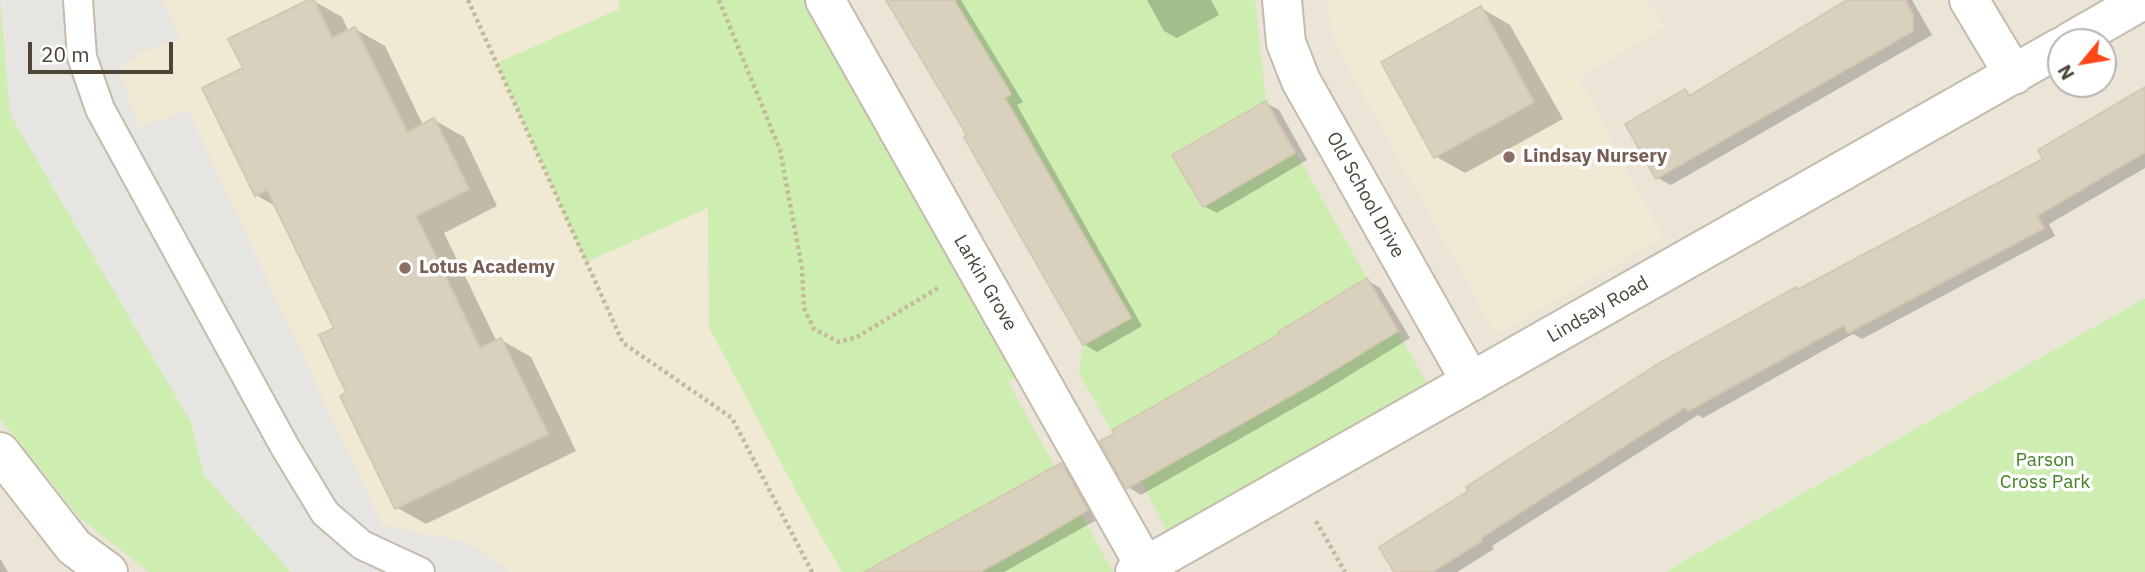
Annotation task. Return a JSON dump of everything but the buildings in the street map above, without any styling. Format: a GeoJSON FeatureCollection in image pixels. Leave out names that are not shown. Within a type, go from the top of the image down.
{"type":"FeatureCollection","features":[{"type":"Feature","properties":{"kind":"street","name":"Larkin Grove"},"geometry":{"type":"LineString","coordinates":[[825,0],[1140,569]]}},
{"type":"Feature","properties":{"kind":"street","name":"Old School Drive"},"geometry":{"type":"LineString","coordinates":[[1282,0],[1286,43],[1301,81],[1471,382]]}},
{"type":"Feature","properties":{"kind":"street"},"geometry":{"type":"LineString","coordinates":[[1969,0],[2014,75]]}},
{"type":"Feature","properties":{"kind":"street"},"geometry":{"type":"LineString","coordinates":[[2094,28],[2143,0]]}},
{"type":"Feature","properties":{"kind":"street","name":"Lindsay Road"},"geometry":{"type":"LineString","coordinates":[[1140,569],[2047,55]]}},
{"type":"Feature","properties":{"kind":"street"},"geometry":{"type":"LineString","coordinates":[[0,452],[74,547],[108,572]]}},
{"type":"Feature","properties":{"kind":"lane"},"geometry":{"type":"LineString","coordinates":[[78,0],[82,57],[100,109],[285,447],[325,513],[362,545],[420,572]]}},
{"type":"Feature","properties":{"kind":"path"},"geometry":{"type":"LineString","coordinates":[[468,0],[623,343],[732,418],[812,572]]}},
{"type":"Feature","properties":{"kind":"path"},"geometry":{"type":"LineString","coordinates":[[719,0],[780,150],[802,268],[804,308],[814,328],[839,342],[857,338],[975,267]]}},
{"type":"Feature","properties":{"kind":"path"},"geometry":{"type":"LineString","coordinates":[[1296,481],[1345,572]]}},
{"type":"Feature","properties":{"kind":"shaded area"},"geometry":{"type":"Polygon","coordinates":[[[0,0],[2145,0],[2145,298],[1665,572],[0,572],[0,0]]]}},
{"type":"Feature","properties":{"kind":"shaded area","name":"Lotus Academy"},"geometry":{"type":"Polygon","coordinates":[[[1,0],[619,0],[620,9],[708,208],[709,327],[842,572],[291,572],[204,475],[191,422],[1,0]]]}},
{"type":"Feature","properties":{"kind":"shaded area"},"geometry":{"type":"Polygon","coordinates":[[[1,0],[164,0],[180,39],[142,52],[119,70],[139,128],[188,110],[382,525],[470,543],[510,572],[291,572],[204,475],[191,422],[10,114],[1,0]]]}},
{"type":"Feature","properties":{"kind":"shaded area","name":"Lindsay Nursery"},"geometry":{"type":"Polygon","coordinates":[[[1328,0],[1645,0],[1666,26],[1579,78],[1663,237],[1496,335],[1331,37],[1328,0]]]}},
{"type":"Feature","properties":{"kind":"green space"},"geometry":{"type":"Polygon","coordinates":[[[0,0],[10,114],[191,422],[204,475],[291,572],[149,572],[79,517],[0,418],[0,0]]]}},
{"type":"Feature","properties":{"kind":"green space"},"geometry":{"type":"Polygon","coordinates":[[[619,0],[825,0],[1032,367],[1008,382],[1113,572],[842,572],[709,327],[708,208],[586,262],[497,63],[619,9],[619,0]]]}},
{"type":"Feature","properties":{"kind":"green space"},"geometry":{"type":"Polygon","coordinates":[[[887,0],[1255,0],[1266,101],[1437,401],[1176,549],[1141,480],[1079,374],[1083,345],[964,137],[961,124],[887,0]]]}},
{"type":"Feature","properties":{"kind":"green space","name":"Parson Cross Park"},"geometry":{"type":"Polygon","coordinates":[[[2145,298],[2145,572],[1665,572],[2145,298]]]}},
{"type":"Feature","properties":{"kind":"place","name":"Lindsay Nursery"},"geometry":{"type":"Point","coordinates":[1509,157]}},
{"type":"Feature","properties":{"kind":"place","name":"Lotus Academy"},"geometry":{"type":"Point","coordinates":[405,268]}}]}
